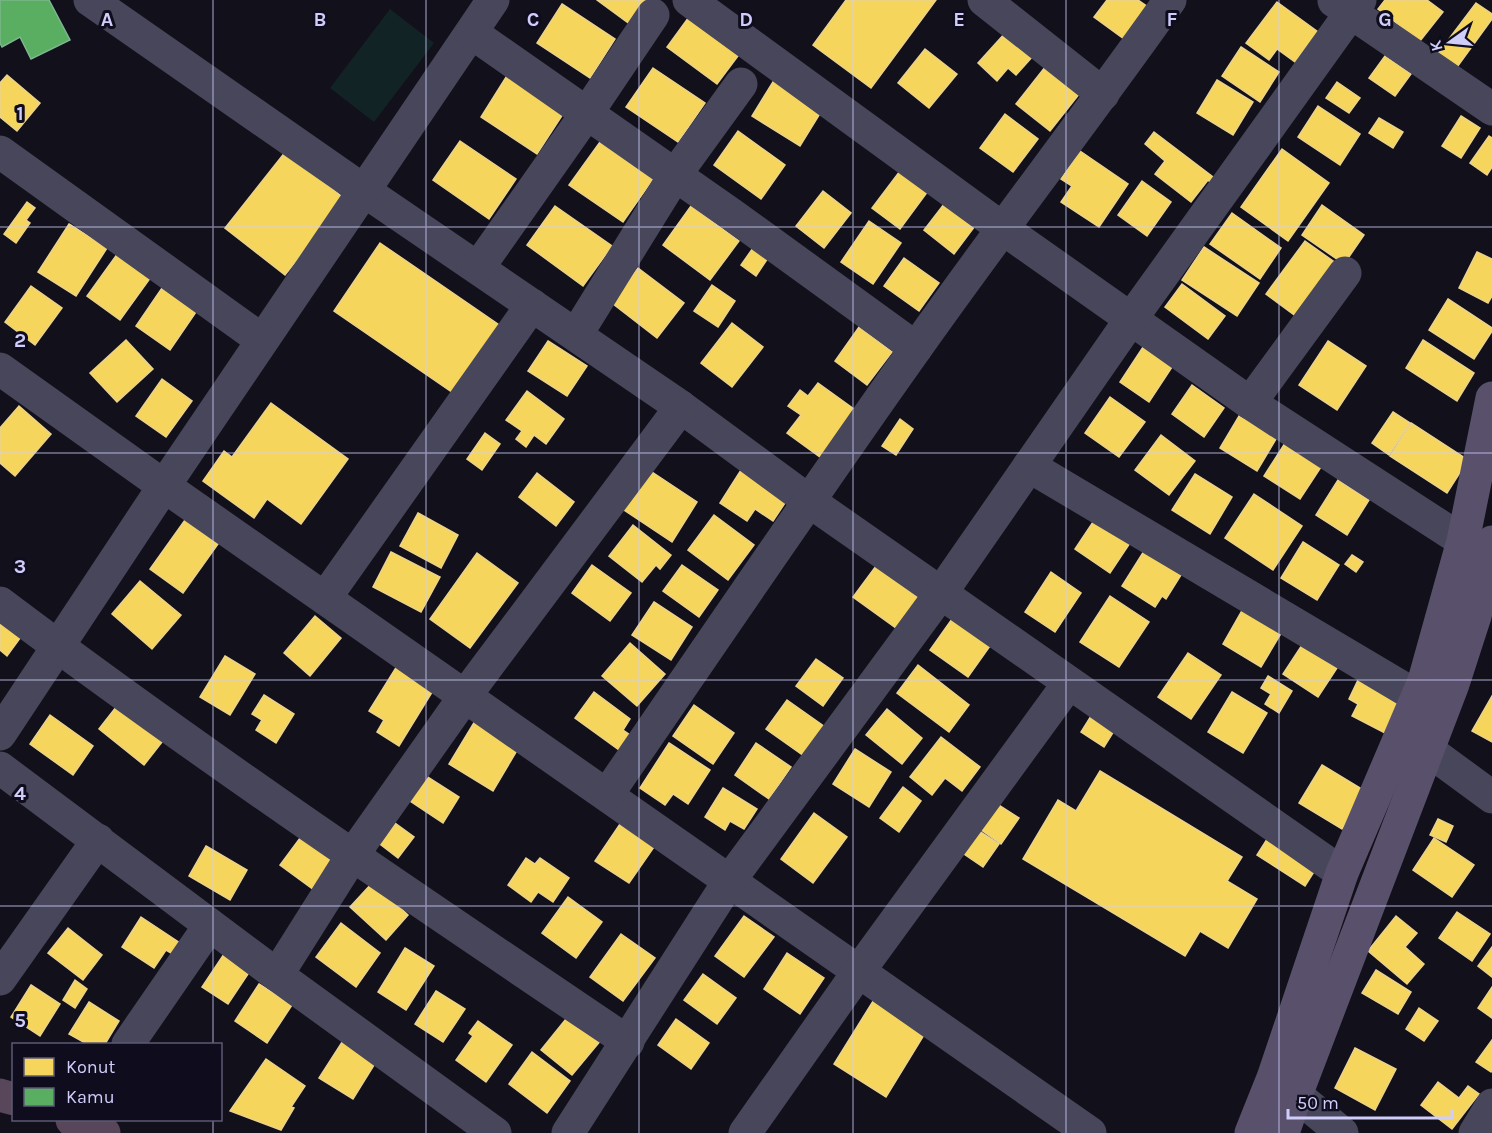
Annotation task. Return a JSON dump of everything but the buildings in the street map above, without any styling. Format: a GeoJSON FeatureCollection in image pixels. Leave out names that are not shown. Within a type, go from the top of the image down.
{"type":"FeatureCollection","features":[{"type":"Feature","properties":{"kind":"main road"},"geometry":{"type":"LineString","coordinates":[[1251,1133],[1273,1078],[1342,873],[1418,697],[1477,541],[1492,398]]}},
{"type":"Feature","properties":{"kind":"main road"},"geometry":{"type":"LineString","coordinates":[[1283,1133],[1453,684],[1487,586],[1477,541]]}},
{"type":"Feature","properties":{"kind":"street"},"geometry":{"type":"LineString","coordinates":[[0,734],[262,340],[493,0]]}},
{"type":"Feature","properties":{"kind":"street"},"geometry":{"type":"LineString","coordinates":[[689,0],[1002,228],[1250,403],[1477,541]]}},
{"type":"Feature","properties":{"kind":"street"},"geometry":{"type":"LineString","coordinates":[[984,0],[1103,94]]}},
{"type":"Feature","properties":{"kind":"street"},"geometry":{"type":"LineString","coordinates":[[607,795],[916,348],[1170,0]]}},
{"type":"Feature","properties":{"kind":"street"},"geometry":{"type":"LineString","coordinates":[[97,2],[363,190],[681,407],[809,501],[1342,873]]}},
{"type":"Feature","properties":{"kind":"street"},"geometry":{"type":"LineString","coordinates":[[568,1133],[730,880],[942,594],[1348,4],[1492,109]]}},
{"type":"Feature","properties":{"kind":"street"},"geometry":{"type":"LineString","coordinates":[[478,268],[653,15]]}},
{"type":"Feature","properties":{"kind":"street"},"geometry":{"type":"LineString","coordinates":[[472,33],[916,348]]}},
{"type":"Feature","properties":{"kind":"street"},"geometry":{"type":"LineString","coordinates":[[576,335],[675,175],[741,84]]}},
{"type":"Feature","properties":{"kind":"street"},"geometry":{"type":"LineString","coordinates":[[0,152],[262,340]]}},
{"type":"Feature","properties":{"kind":"street"},"geometry":{"type":"LineString","coordinates":[[1250,403],[1345,273]]}},
{"type":"Feature","properties":{"kind":"street"},"geometry":{"type":"LineString","coordinates":[[325,598],[532,306]]}},
{"type":"Feature","properties":{"kind":"street"},"geometry":{"type":"LineString","coordinates":[[0,369],[1090,1133]]}},
{"type":"Feature","properties":{"kind":"street"},"geometry":{"type":"LineString","coordinates":[[277,975],[352,856],[465,696],[681,407]]}},
{"type":"Feature","properties":{"kind":"street"},"geometry":{"type":"LineString","coordinates":[[1029,466],[1418,697]]}},
{"type":"Feature","properties":{"kind":"street"},"geometry":{"type":"LineString","coordinates":[[0,603],[59,648],[352,856],[628,1042]]}},
{"type":"Feature","properties":{"kind":"street"},"geometry":{"type":"LineString","coordinates":[[745,1133],[859,970],[1069,682]]}},
{"type":"Feature","properties":{"kind":"street"},"geometry":{"type":"LineString","coordinates":[[1428,750],[1492,797]]}},
{"type":"Feature","properties":{"kind":"street"},"geometry":{"type":"LineString","coordinates":[[0,768],[277,975],[495,1133]]}},
{"type":"Feature","properties":{"kind":"street"},"geometry":{"type":"LineString","coordinates":[[0,979],[98,840]]}},
{"type":"Feature","properties":{"kind":"street"},"geometry":{"type":"LineString","coordinates":[[129,1043],[210,924]]}},
{"type":"Feature","properties":{"kind":"street"},"geometry":{"type":"LineString","coordinates":[[1296,1095],[1342,1133]]}},
{"type":"Feature","properties":{"kind":"street"},"geometry":{"type":"LineString","coordinates":[[1475,1133],[1492,1105]]}},
{"type":"Feature","properties":{"kind":"shaded area"},"geometry":{"type":"Polygon","coordinates":[[[390,9],[434,43],[374,122],[330,88],[390,9]]]}}]}
